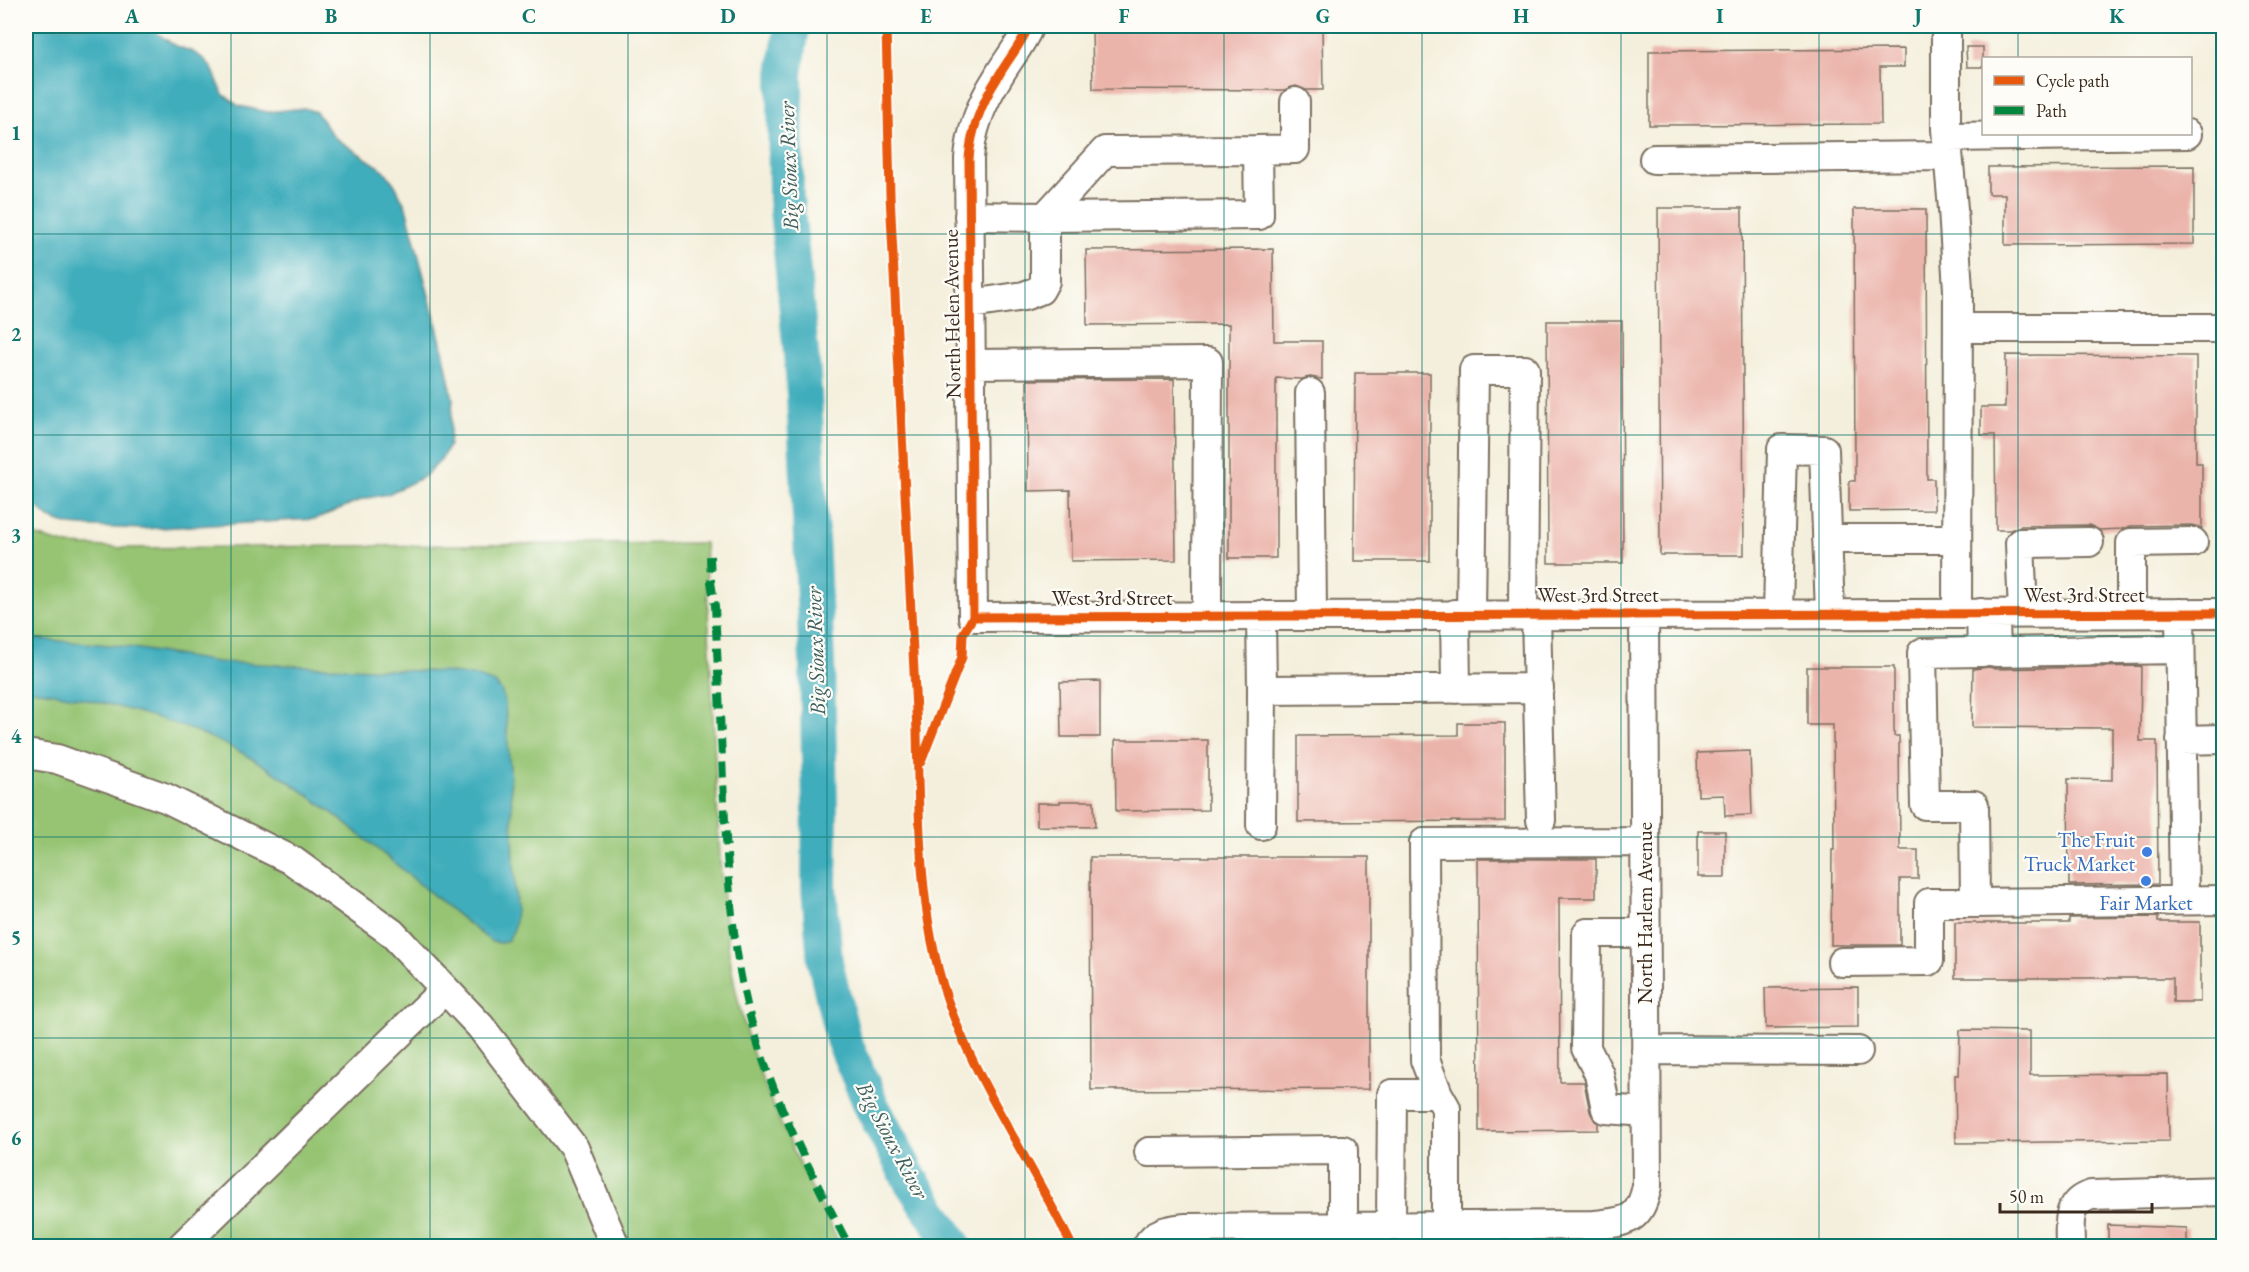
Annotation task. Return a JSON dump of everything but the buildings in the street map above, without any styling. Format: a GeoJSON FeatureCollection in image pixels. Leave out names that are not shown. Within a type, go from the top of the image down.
{"type":"FeatureCollection","features":[{"type":"Feature","properties":{"kind":"street","name":"North Helen Avenue"},"geometry":{"type":"LineString","coordinates":[[973,617],[970,138],[992,87],[1023,40],[1029,26]]}},
{"type":"Feature","properties":{"kind":"street"},"geometry":{"type":"LineString","coordinates":[[1946,26],[1947,146],[1953,209],[1958,328],[1957,539],[1989,613],[1996,652],[2180,648]]}},
{"type":"Feature","properties":{"kind":"street"},"geometry":{"type":"LineString","coordinates":[[970,304],[1024,296],[1040,290],[1045,281],[1046,217],[1105,151],[1295,148],[1295,102]]}},
{"type":"Feature","properties":{"kind":"street"},"geometry":{"type":"LineString","coordinates":[[1654,159],[2167,135]]}},
{"type":"Feature","properties":{"kind":"street"},"geometry":{"type":"LineString","coordinates":[[969,216],[1259,215],[1258,150]]}},
{"type":"Feature","properties":{"kind":"street"},"geometry":{"type":"LineString","coordinates":[[1958,328],[2223,327]]}},
{"type":"Feature","properties":{"kind":"street"},"geometry":{"type":"LineString","coordinates":[[971,364],[1208,362],[1207,615]]}},
{"type":"Feature","properties":{"kind":"street"},"geometry":{"type":"LineString","coordinates":[[1456,689],[1463,614],[1474,370],[1525,370],[1529,614],[1539,688],[1541,820]]}},
{"type":"Feature","properties":{"kind":"street"},"geometry":{"type":"LineString","coordinates":[[1310,393],[1311,615]]}},
{"type":"Feature","properties":{"kind":"street"},"geometry":{"type":"LineString","coordinates":[[1778,613],[1782,449],[1824,450],[1830,613]]}},
{"type":"Feature","properties":{"kind":"street"},"geometry":{"type":"LineString","coordinates":[[1827,539],[1957,539]]}},
{"type":"Feature","properties":{"kind":"street"},"geometry":{"type":"LineString","coordinates":[[1975,903],[1974,805],[1925,805],[1922,653],[1982,652],[1989,613],[2020,543],[2089,542]]}},
{"type":"Feature","properties":{"kind":"street"},"geometry":{"type":"LineString","coordinates":[[2131,613],[2131,543],[2193,542]]}},
{"type":"Feature","properties":{"kind":"street","name":"West 3rd Street"},"geometry":{"type":"LineString","coordinates":[[973,617],[1644,613],[2223,613]]}},
{"type":"Feature","properties":{"kind":"street","name":"North Harlem Avenue"},"geometry":{"type":"LineString","coordinates":[[1446,1226],[1615,1223],[1629,1220],[1639,1211],[1647,1186],[1644,613]]}},
{"type":"Feature","properties":{"kind":"street"},"geometry":{"type":"LineString","coordinates":[[2061,613],[2063,651]]}},
{"type":"Feature","properties":{"kind":"street"},"geometry":{"type":"LineString","coordinates":[[2180,613],[2184,900]]}},
{"type":"Feature","properties":{"kind":"street"},"geometry":{"type":"LineString","coordinates":[[1261,615],[1261,825]]}},
{"type":"Feature","properties":{"kind":"street"},"geometry":{"type":"LineString","coordinates":[[1262,690],[1539,688]]}},
{"type":"Feature","properties":{"kind":"street"},"geometry":{"type":"LineString","coordinates":[[2181,740],[2223,739]]}},
{"type":"Feature","properties":{"kind":"street"},"geometry":{"type":"LineString","coordinates":[[26,754],[57,759],[166,798],[293,861],[392,933],[480,1026],[574,1149],[615,1246]]}},
{"type":"Feature","properties":{"kind":"street"},"geometry":{"type":"LineString","coordinates":[[1149,1243],[1159,1233],[1186,1228],[1446,1226],[1446,1108],[1425,1060],[1424,843],[1645,842]]}},
{"type":"Feature","properties":{"kind":"street"},"geometry":{"type":"LineString","coordinates":[[1842,962],[1929,961],[1929,903],[2223,900]]}},
{"type":"Feature","properties":{"kind":"street"},"geometry":{"type":"LineString","coordinates":[[1645,933],[1587,933],[1586,1048],[1599,1074],[1606,1109],[1646,1112]]}},
{"type":"Feature","properties":{"kind":"street"},"geometry":{"type":"LineString","coordinates":[[182,1246],[445,989]]}},
{"type":"Feature","properties":{"kind":"street"},"geometry":{"type":"LineString","coordinates":[[1646,1050],[1858,1051]]}},
{"type":"Feature","properties":{"kind":"street"},"geometry":{"type":"LineString","coordinates":[[1391,1226],[1392,1094],[1438,1094]]}},
{"type":"Feature","properties":{"kind":"street"},"geometry":{"type":"LineString","coordinates":[[1149,1152],[1343,1150],[1343,1227]]}},
{"type":"Feature","properties":{"kind":"street"},"geometry":{"type":"LineString","coordinates":[[2070,1246],[2070,1217],[2074,1206],[2080,1199],[2091,1196],[2223,1191]]}},
{"type":"Feature","properties":{"kind":"green space"},"geometry":{"type":"Polygon","coordinates":[[[26,533],[68,545],[126,548],[705,543],[721,868],[734,981],[749,1040],[771,1101],[797,1160],[841,1246],[26,1246],[26,533]]]}},
{"type":"Feature","properties":{"kind":"water"},"geometry":{"type":"Polygon","coordinates":[[[26,26],[151,26],[174,45],[204,59],[212,68],[223,94],[239,106],[268,112],[304,108],[316,112],[334,137],[384,170],[406,207],[443,350],[453,399],[449,446],[440,461],[424,477],[388,494],[363,499],[316,519],[142,529],[69,525],[49,518],[26,496],[26,26]]]}},
{"type":"Feature","properties":{"kind":"water"},"geometry":{"type":"Polygon","coordinates":[[[26,638],[122,646],[217,662],[443,672],[475,676],[495,683],[502,692],[505,704],[510,768],[516,909],[514,929],[508,940],[501,943],[492,942],[342,820],[279,775],[246,755],[196,732],[139,713],[81,698],[26,689],[26,638]]]}},
{"type":"Feature","properties":{"kind":"waterway","name":"Big Sioux River"},"geometry":{"type":"LineString","coordinates":[[792,26],[785,74],[786,198],[803,374],[817,662],[819,887],[825,962],[843,1039],[872,1107],[911,1181],[954,1246]]}},
{"type":"Feature","properties":{"kind":"marked path"},"geometry":{"type":"LineString","coordinates":[[710,556],[715,606],[727,859],[732,917],[741,974],[754,1031],[773,1087],[809,1167],[849,1246]]}},
{"type":"Feature","properties":{"kind":"cycle path"},"geometry":{"type":"LineString","coordinates":[[886,26],[890,195],[917,731],[920,839],[927,911],[941,981],[965,1045],[1072,1246]]}},
{"type":"Feature","properties":{"kind":"cycle path"},"geometry":{"type":"LineString","coordinates":[[973,617],[969,159],[972,137],[982,106],[1029,26]]}},
{"type":"Feature","properties":{"kind":"cycle path"},"geometry":{"type":"LineString","coordinates":[[973,617],[2224,613]]}},
{"type":"Feature","properties":{"kind":"cycle path"},"geometry":{"type":"LineString","coordinates":[[921,762],[962,657],[963,634],[973,617]]}},
{"type":"Feature","properties":{"kind":"place","name":"The Fruit Truck Market"},"geometry":{"type":"Point","coordinates":[2147,852]}},
{"type":"Feature","properties":{"kind":"place","name":"Fair Market"},"geometry":{"type":"Point","coordinates":[2146,881]}}]}
